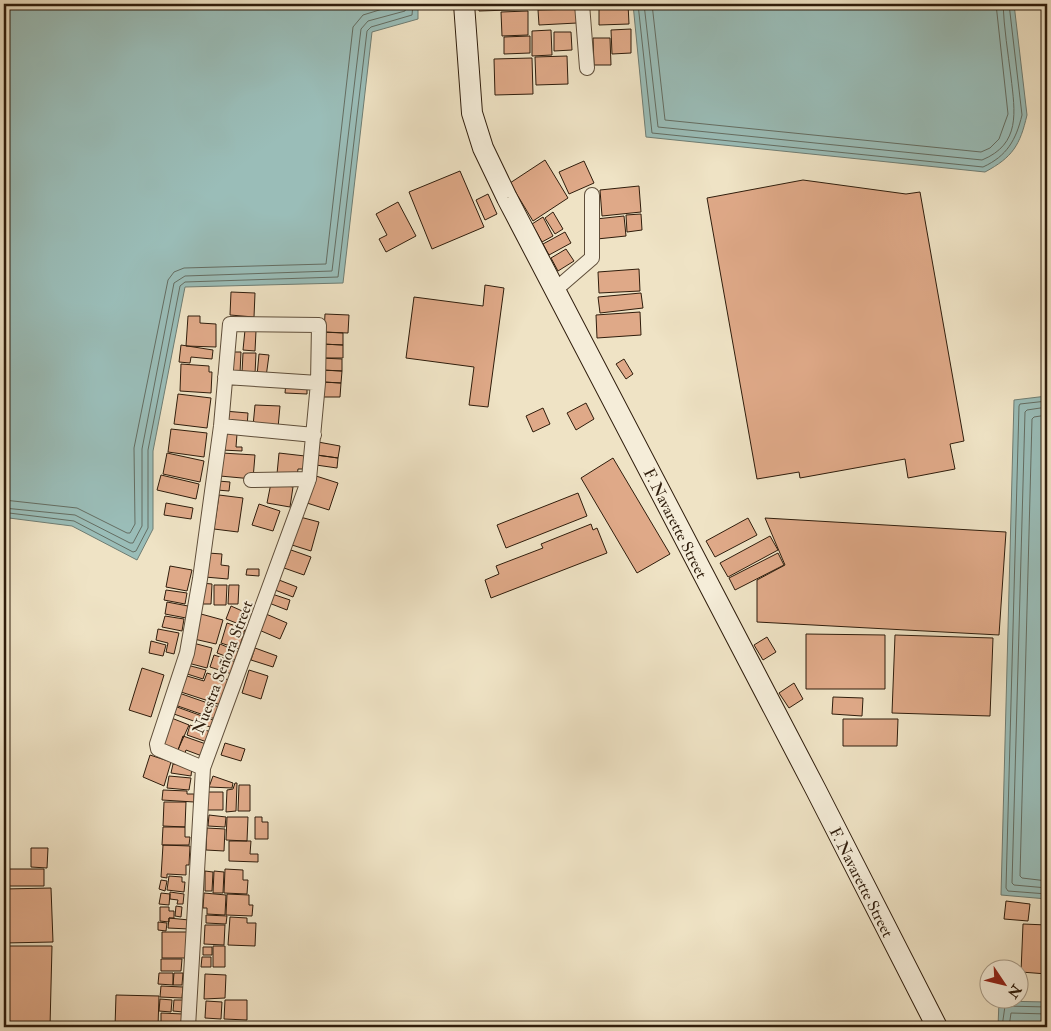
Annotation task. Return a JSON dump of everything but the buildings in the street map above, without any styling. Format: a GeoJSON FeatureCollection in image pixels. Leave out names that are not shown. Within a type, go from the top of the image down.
{"type":"FeatureCollection","features":[{"type":"Feature","properties":{"kind":"main road","name":"F. Navarette Street"},"geometry":{"type":"LineString","coordinates":[[464,4],[472,113],[483,148],[507,198],[937,1027]]}},
{"type":"Feature","properties":{"kind":"street"},"geometry":{"type":"LineString","coordinates":[[582,4],[587,68]]}},
{"type":"Feature","properties":{"kind":"street"},"geometry":{"type":"LineString","coordinates":[[555,290],[592,258],[592,195]]}},
{"type":"Feature","properties":{"kind":"street","name":"Nuestra Señora Street"},"geometry":{"type":"LineString","coordinates":[[188,1027],[203,768],[309,480],[318,382],[319,325],[230,324],[225,377]]}},
{"type":"Feature","properties":{"kind":"street"},"geometry":{"type":"LineString","coordinates":[[203,768],[158,749],[157,744],[187,653],[200,579],[221,426],[225,377],[318,382]]}},
{"type":"Feature","properties":{"kind":"street"},"geometry":{"type":"LineString","coordinates":[[221,426],[314,435]]}},
{"type":"Feature","properties":{"kind":"street"},"geometry":{"type":"LineString","coordinates":[[252,480],[309,480]]}},
{"type":"Feature","properties":{"kind":"water"},"geometry":{"type":"Polygon","coordinates":[[[4,4],[418,4],[418,19],[372,32],[343,283],[185,287],[153,451],[153,529],[137,560],[72,526],[9,518],[4,521],[4,4]]]}},
{"type":"Feature","properties":{"kind":"water"},"geometry":{"type":"Polygon","coordinates":[[[633,4],[1014,4],[1027,115],[1014,149],[1002,161],[985,172],[646,137],[633,4]]]}},
{"type":"Feature","properties":{"kind":"water"},"geometry":{"type":"Polygon","coordinates":[[[1047,396],[1047,899],[1001,895],[1014,400],[1047,396]]]}},
{"type":"Feature","properties":{"kind":"water"},"geometry":{"type":"Polygon","coordinates":[[[1028,1002],[1047,1002],[1047,1027],[998,1027],[999,1008],[1028,1008],[1028,1002]]]}}]}
